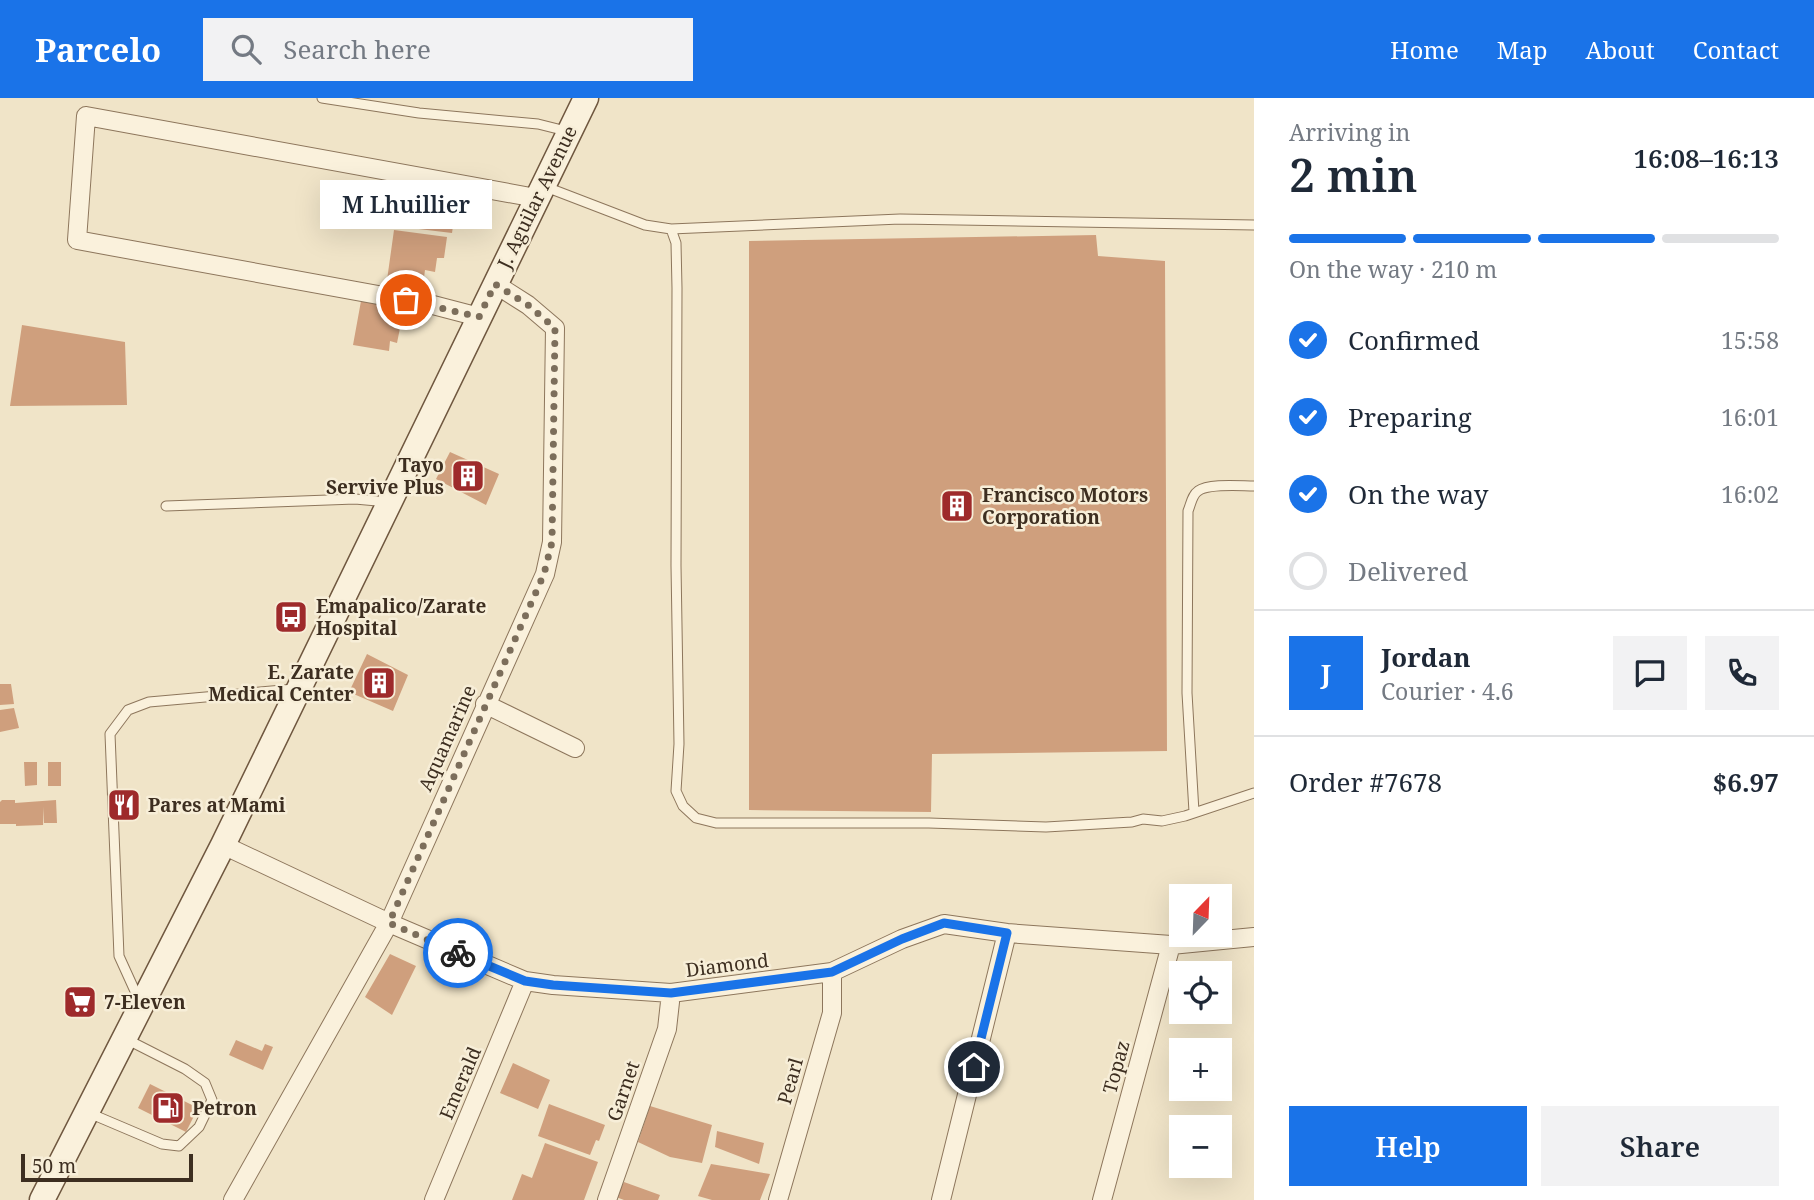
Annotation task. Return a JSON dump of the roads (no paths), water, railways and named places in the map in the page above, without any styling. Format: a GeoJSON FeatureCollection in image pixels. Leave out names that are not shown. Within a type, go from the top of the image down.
{"type":"FeatureCollection","features":[{"type":"Feature","properties":{"kind":"main road","name":"J. Aguilar Avenue"},"geometry":{"type":"LineString","coordinates":[[42,1200],[223,845],[586,98]]}},
{"type":"Feature","properties":{"kind":"street"},"geometry":{"type":"LineString","coordinates":[[479,317],[433,305],[76,240],[86,116],[539,192]]}},
{"type":"Feature","properties":{"kind":"street","name":"Aquamarine"},"geometry":{"type":"LineString","coordinates":[[233,1200],[389,923],[544,574],[552,542],[555,328],[528,305],[495,284]]}},
{"type":"Feature","properties":{"kind":"street"},"geometry":{"type":"LineString","coordinates":[[485,704],[575,748]]}},
{"type":"Feature","properties":{"kind":"street","name":"Diamond"},"geometry":{"type":"LineString","coordinates":[[223,845],[389,923],[525,981],[553,985],[671,993],[832,972],[902,939],[944,923],[1007,933],[1169,945]]}},
{"type":"Feature","properties":{"kind":"street"},"geometry":{"type":"LineString","coordinates":[[941,1200],[1007,933]]}},
{"type":"Feature","properties":{"kind":"street","name":"Diamond"},"geometry":{"type":"LineString","coordinates":[[1232,939],[1254,937]]}},
{"type":"Feature","properties":{"kind":"street","name":"Topaz"},"geometry":{"type":"LineString","coordinates":[[1102,1200],[1170,947]]}},
{"type":"Feature","properties":{"kind":"street","name":"Pearl"},"geometry":{"type":"LineString","coordinates":[[778,1200],[832,1013],[832,972]]}},
{"type":"Feature","properties":{"kind":"street","name":"Emerald"},"geometry":{"type":"LineString","coordinates":[[434,1200],[525,981]]}},
{"type":"Feature","properties":{"kind":"street","name":"Garnet"},"geometry":{"type":"LineString","coordinates":[[607,1200],[667,1029],[671,993]]}},
{"type":"Feature","properties":{"kind":"lane"},"geometry":{"type":"LineString","coordinates":[[322,98],[419,113],[538,124],[570,132]]}},
{"type":"Feature","properties":{"kind":"lane"},"geometry":{"type":"LineString","coordinates":[[539,192],[645,225],[671,229],[900,219],[1254,225]]}},
{"type":"Feature","properties":{"kind":"lane"},"geometry":{"type":"LineString","coordinates":[[671,229],[676,243],[677,268],[676,566],[679,744],[676,792],[683,806],[702,821],[729,823],[929,822],[1046,827],[1143,819],[1162,821],[1254,793]]}},
{"type":"Feature","properties":{"kind":"lane"},"geometry":{"type":"LineString","coordinates":[[1194,812],[1187,693],[1188,511],[1200,489],[1208,486],[1254,486]]}},
{"type":"Feature","properties":{"kind":"lane"},"geometry":{"type":"LineString","coordinates":[[166,506],[355,499],[390,502]]}},
{"type":"Feature","properties":{"kind":"lane"},"geometry":{"type":"LineString","coordinates":[[142,1007],[119,956],[110,734],[128,710],[149,702],[299,688]]}},
{"type":"Feature","properties":{"kind":"lane"},"geometry":{"type":"LineString","coordinates":[[88,1112],[162,1144],[179,1146],[199,1127],[212,1100],[205,1083],[185,1069],[125,1038]]}},
{"type":"Feature","properties":{"kind":"place","name":"M Lhuillier"},"geometry":{"type":"Point","coordinates":[406,300]}},
{"type":"Feature","properties":{"kind":"place","name":"Tayo Servive Plus"},"geometry":{"type":"Point","coordinates":[468,476]}},
{"type":"Feature","properties":{"kind":"place","name":"Francisco Motors Corporation"},"geometry":{"type":"Point","coordinates":[957,506]}},
{"type":"Feature","properties":{"kind":"place","name":"Emapalico/Zarate Hospital"},"geometry":{"type":"Point","coordinates":[291,617]}},
{"type":"Feature","properties":{"kind":"place","name":"E. Zarate Medical Center"},"geometry":{"type":"Point","coordinates":[379,683]}},
{"type":"Feature","properties":{"kind":"place","name":"Pares at Mami"},"geometry":{"type":"Point","coordinates":[124,805]}},
{"type":"Feature","properties":{"kind":"place","name":"7-Eleven"},"geometry":{"type":"Point","coordinates":[80,1002]}},
{"type":"Feature","properties":{"kind":"place","name":"Petron"},"geometry":{"type":"Point","coordinates":[168,1108]}}]}
